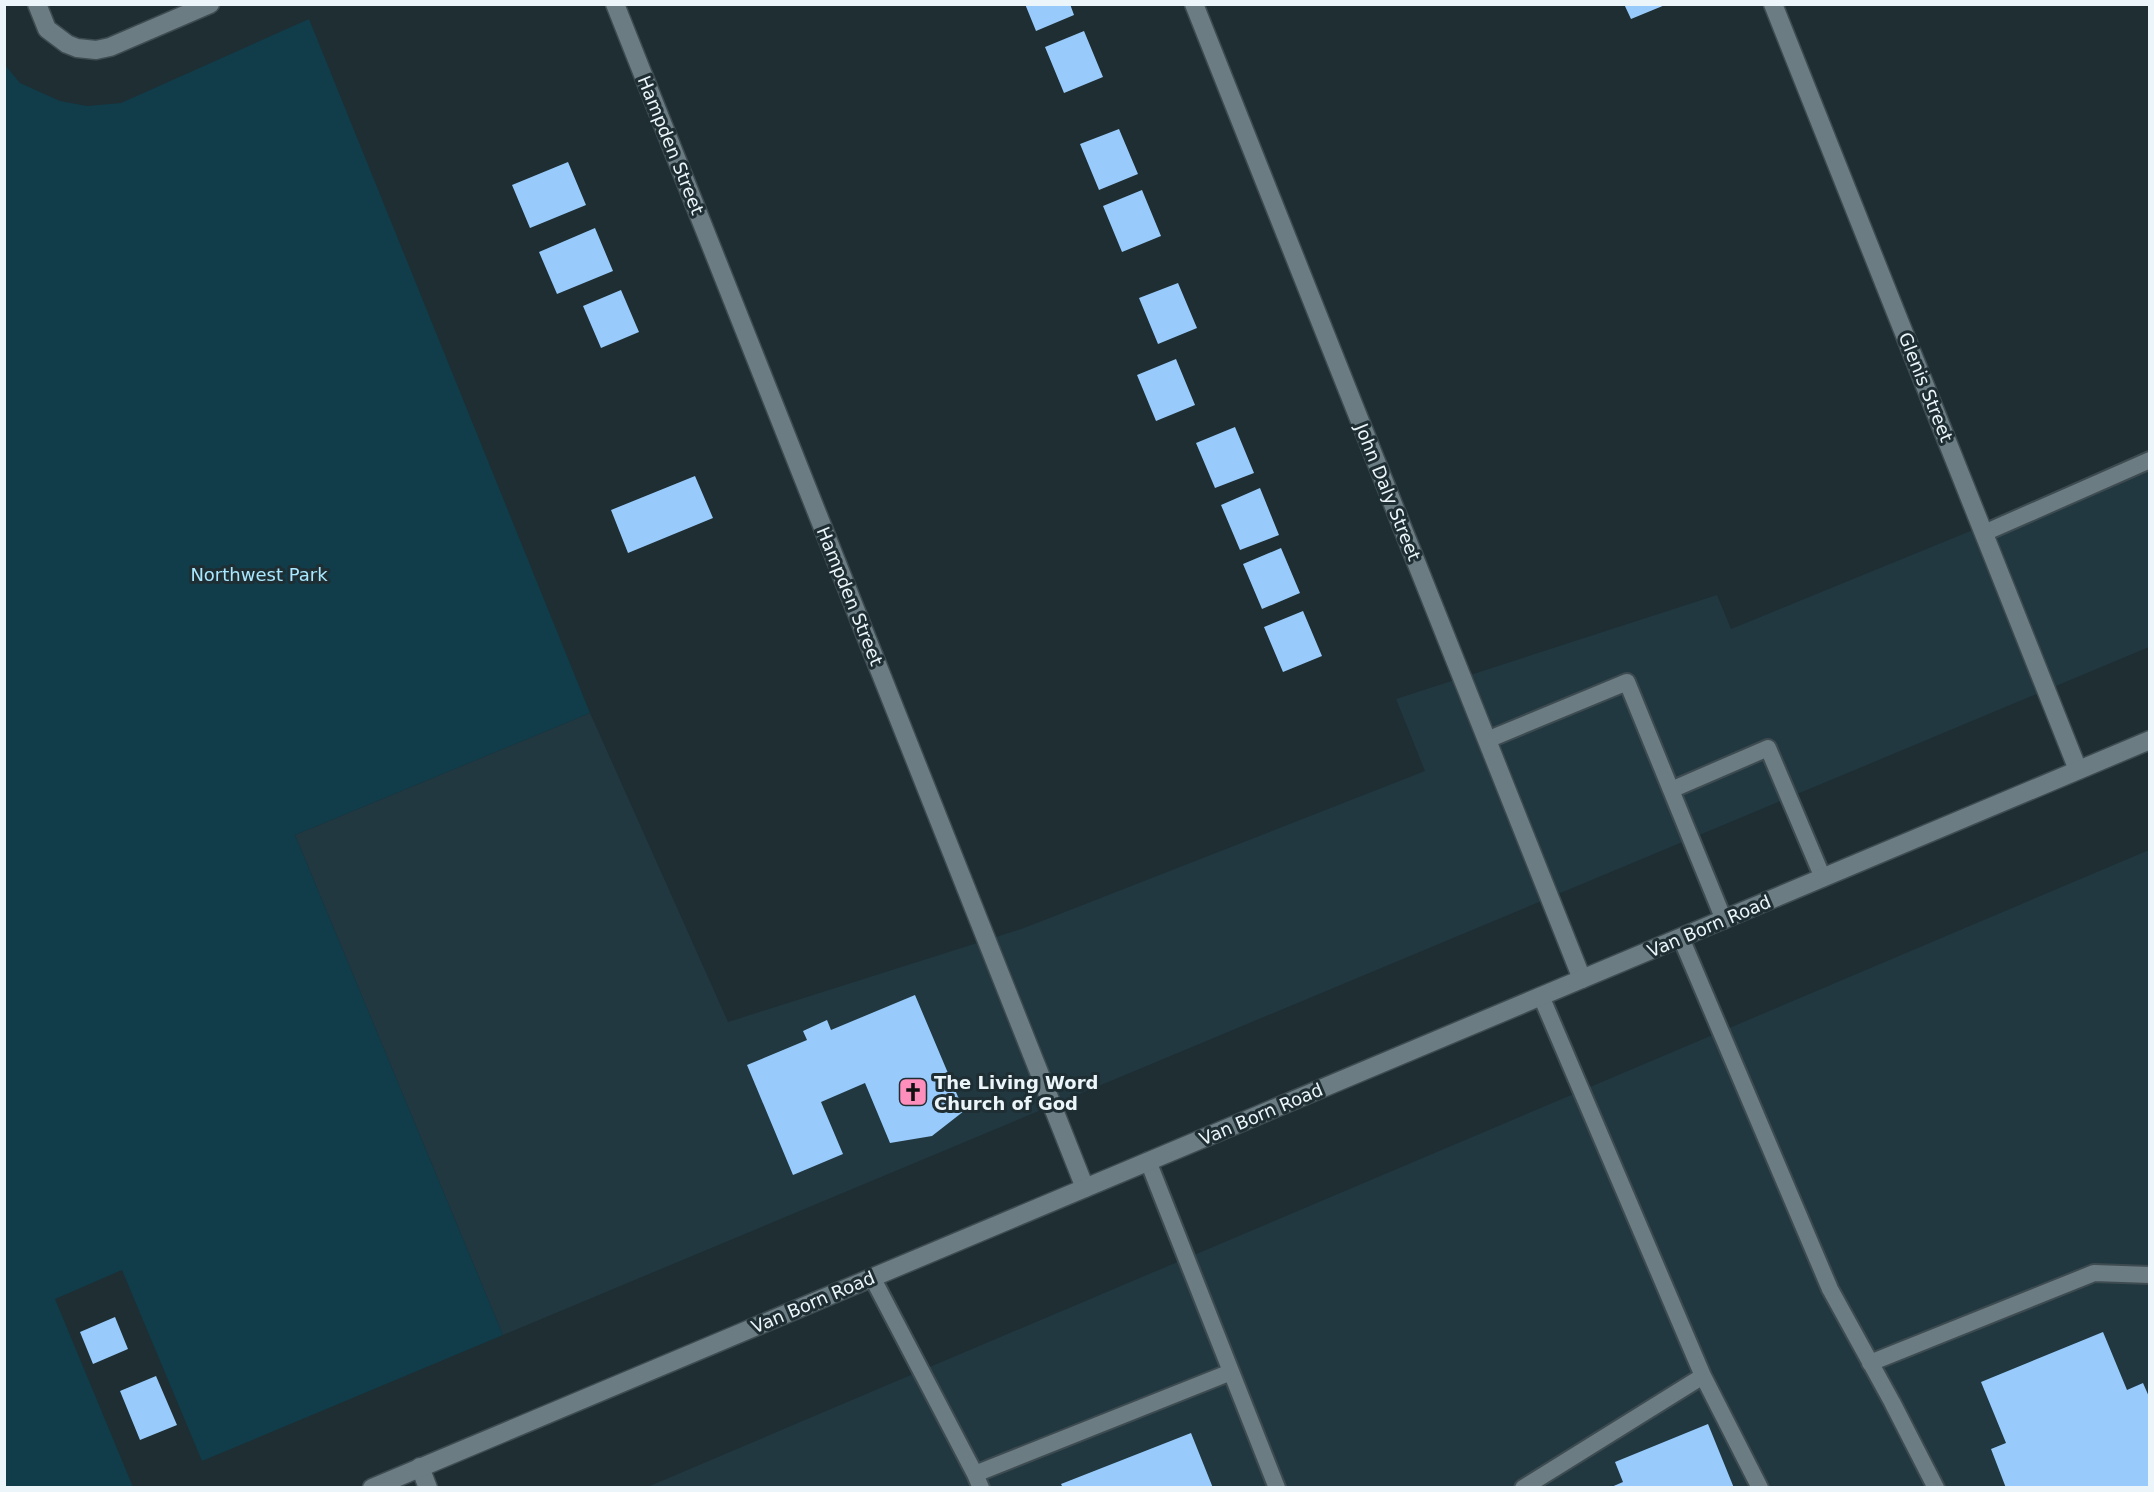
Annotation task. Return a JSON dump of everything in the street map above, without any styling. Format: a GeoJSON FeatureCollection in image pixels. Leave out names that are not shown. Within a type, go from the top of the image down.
{"type":"FeatureCollection","features":[{"type":"Feature","properties":{"kind":"street"},"geometry":{"type":"LineString","coordinates":[[37,4],[47,29],[67,44],[77,48],[96,50],[210,4]]}},
{"type":"Feature","properties":{"kind":"street","name":"Hampden Street"},"geometry":{"type":"LineString","coordinates":[[615,4],[1085,1188]]}},
{"type":"Feature","properties":{"kind":"street","name":"John Daly Street"},"geometry":{"type":"LineString","coordinates":[[1194,4],[1582,979]]}},
{"type":"Feature","properties":{"kind":"street","name":"Glenis Street"},"geometry":{"type":"LineString","coordinates":[[1773,4],[2078,770]]}},
{"type":"Feature","properties":{"kind":"street","name":"Van Born Road"},"geometry":{"type":"LineString","coordinates":[[372,1488],[2150,740]]}},
{"type":"Feature","properties":{"kind":"street"},"geometry":{"type":"LineString","coordinates":[[420,1467],[428,1488]]}},
{"type":"Feature","properties":{"kind":"lane"},"geometry":{"type":"LineString","coordinates":[[1984,532],[2150,460]]}},
{"type":"Feature","properties":{"kind":"lane"},"geometry":{"type":"LineString","coordinates":[[1487,740],[1627,682],[1724,920]]}},
{"type":"Feature","properties":{"kind":"lane"},"geometry":{"type":"LineString","coordinates":[[1671,790],[1768,748],[1823,878]]}},
{"type":"Feature","properties":{"kind":"lane"},"geometry":{"type":"LineString","coordinates":[[1681,938],[1830,1289],[1936,1488]]}},
{"type":"Feature","properties":{"kind":"lane"},"geometry":{"type":"LineString","coordinates":[[1541,996],[1703,1376],[1760,1488]]}},
{"type":"Feature","properties":{"kind":"lane"},"geometry":{"type":"LineString","coordinates":[[1148,1161],[1277,1488]]}},
{"type":"Feature","properties":{"kind":"lane"},"geometry":{"type":"LineString","coordinates":[[1870,1363],[2094,1274],[2150,1275]]}},
{"type":"Feature","properties":{"kind":"lane"},"geometry":{"type":"LineString","coordinates":[[872,1277],[978,1481],[1231,1372]]}},
{"type":"Feature","properties":{"kind":"lane"},"geometry":{"type":"LineString","coordinates":[[1523,1488],[1703,1376]]}},
{"type":"Feature","properties":{"kind":"shaded area"},"geometry":{"type":"Polygon","coordinates":[[[2149,458],[2149,647],[503,1335],[295,835],[590,713],[728,1022],[1024,928],[1425,771],[1396,699],[1717,595],[1731,629],[2149,458]]]}},
{"type":"Feature","properties":{"kind":"shaded area"},"geometry":{"type":"Polygon","coordinates":[[[2149,850],[2149,1487],[645,1488],[852,1400],[2149,850]]]}},
{"type":"Feature","properties":{"kind":"green space","name":"Northwest Park"},"geometry":{"type":"Polygon","coordinates":[[[309,19],[590,713],[295,835],[503,1335],[202,1461],[122,1270],[55,1299],[133,1487],[5,1487],[5,65],[20,83],[60,101],[87,106],[121,103],[309,19]]]}},
{"type":"Feature","properties":{"kind":"building"},"geometry":{"type":"Polygon","coordinates":[[[1025,4],[1070,4],[1074,15],[1036,31],[1025,4]]]}},
{"type":"Feature","properties":{"kind":"building"},"geometry":{"type":"Polygon","coordinates":[[[1624,4],[1665,4],[1665,5],[1631,19],[1624,4]]]}},
{"type":"Feature","properties":{"kind":"building"},"geometry":{"type":"Polygon","coordinates":[[[1084,31],[1103,77],[1064,93],[1045,47],[1084,31]]]}},
{"type":"Feature","properties":{"kind":"building"},"geometry":{"type":"Polygon","coordinates":[[[1119,129],[1138,174],[1099,190],[1080,144],[1119,129]]]}},
{"type":"Feature","properties":{"kind":"building"},"geometry":{"type":"Polygon","coordinates":[[[568,162],[586,205],[530,228],[512,185],[568,162]]]}},
{"type":"Feature","properties":{"kind":"building"},"geometry":{"type":"Polygon","coordinates":[[[1142,190],[1161,236],[1122,252],[1103,206],[1142,190]]]}},
{"type":"Feature","properties":{"kind":"building"},"geometry":{"type":"Polygon","coordinates":[[[595,228],[613,271],[557,294],[539,252],[595,228]]]}},
{"type":"Feature","properties":{"kind":"building"},"geometry":{"type":"Polygon","coordinates":[[[1178,283],[1197,328],[1158,344],[1139,298],[1178,283]]]}},
{"type":"Feature","properties":{"kind":"building"},"geometry":{"type":"Polygon","coordinates":[[[621,290],[639,332],[601,348],[583,306],[621,290]]]}},
{"type":"Feature","properties":{"kind":"building"},"geometry":{"type":"Polygon","coordinates":[[[1176,359],[1195,405],[1156,421],[1137,375],[1176,359]]]}},
{"type":"Feature","properties":{"kind":"building"},"geometry":{"type":"Polygon","coordinates":[[[1235,427],[1254,473],[1215,488],[1196,443],[1235,427]]]}},
{"type":"Feature","properties":{"kind":"building"},"geometry":{"type":"Polygon","coordinates":[[[695,476],[713,518],[628,553],[611,510],[695,476]]]}},
{"type":"Feature","properties":{"kind":"building"},"geometry":{"type":"Polygon","coordinates":[[[1260,488],[1279,535],[1240,550],[1221,505],[1260,488]]]}},
{"type":"Feature","properties":{"kind":"building"},"geometry":{"type":"Polygon","coordinates":[[[1281,548],[1300,593],[1262,609],[1243,564],[1281,548]]]}},
{"type":"Feature","properties":{"kind":"building"},"geometry":{"type":"Polygon","coordinates":[[[1303,611],[1322,656],[1283,672],[1264,627],[1303,611]]]}},
{"type":"Feature","properties":{"kind":"building","name":"The Living Word Church of God"},"geometry":{"type":"Polygon","coordinates":[[[915,995],[964,1111],[932,1136],[890,1143],[865,1083],[821,1102],[843,1154],[793,1175],[747,1065],[807,1040],[803,1031],[827,1020],[831,1030],[915,995]]]}},
{"type":"Feature","properties":{"kind":"building"},"geometry":{"type":"Polygon","coordinates":[[[115,1317],[128,1349],[93,1364],[80,1332],[115,1317]]]}},
{"type":"Feature","properties":{"kind":"building"},"geometry":{"type":"Polygon","coordinates":[[[2103,1332],[2127,1390],[2143,1383],[2150,1399],[2150,1488],[2006,1488],[1991,1449],[2006,1443],[1981,1382],[2103,1332]]]}},
{"type":"Feature","properties":{"kind":"building"},"geometry":{"type":"Polygon","coordinates":[[[156,1376],[177,1425],[140,1440],[120,1391],[156,1376]]]}},
{"type":"Feature","properties":{"kind":"building"},"geometry":{"type":"Polygon","coordinates":[[[1708,1424],[1734,1488],[1609,1488],[1623,1482],[1615,1462],[1708,1424]]]}},
{"type":"Feature","properties":{"kind":"building"},"geometry":{"type":"Polygon","coordinates":[[[1191,1433],[1213,1488],[1063,1488],[1061,1484],[1191,1433]]]}},
{"type":"Feature","properties":{"kind":"place","name":"The Living Word Church of God"},"geometry":{"type":"Point","coordinates":[913,1092]}}]}
